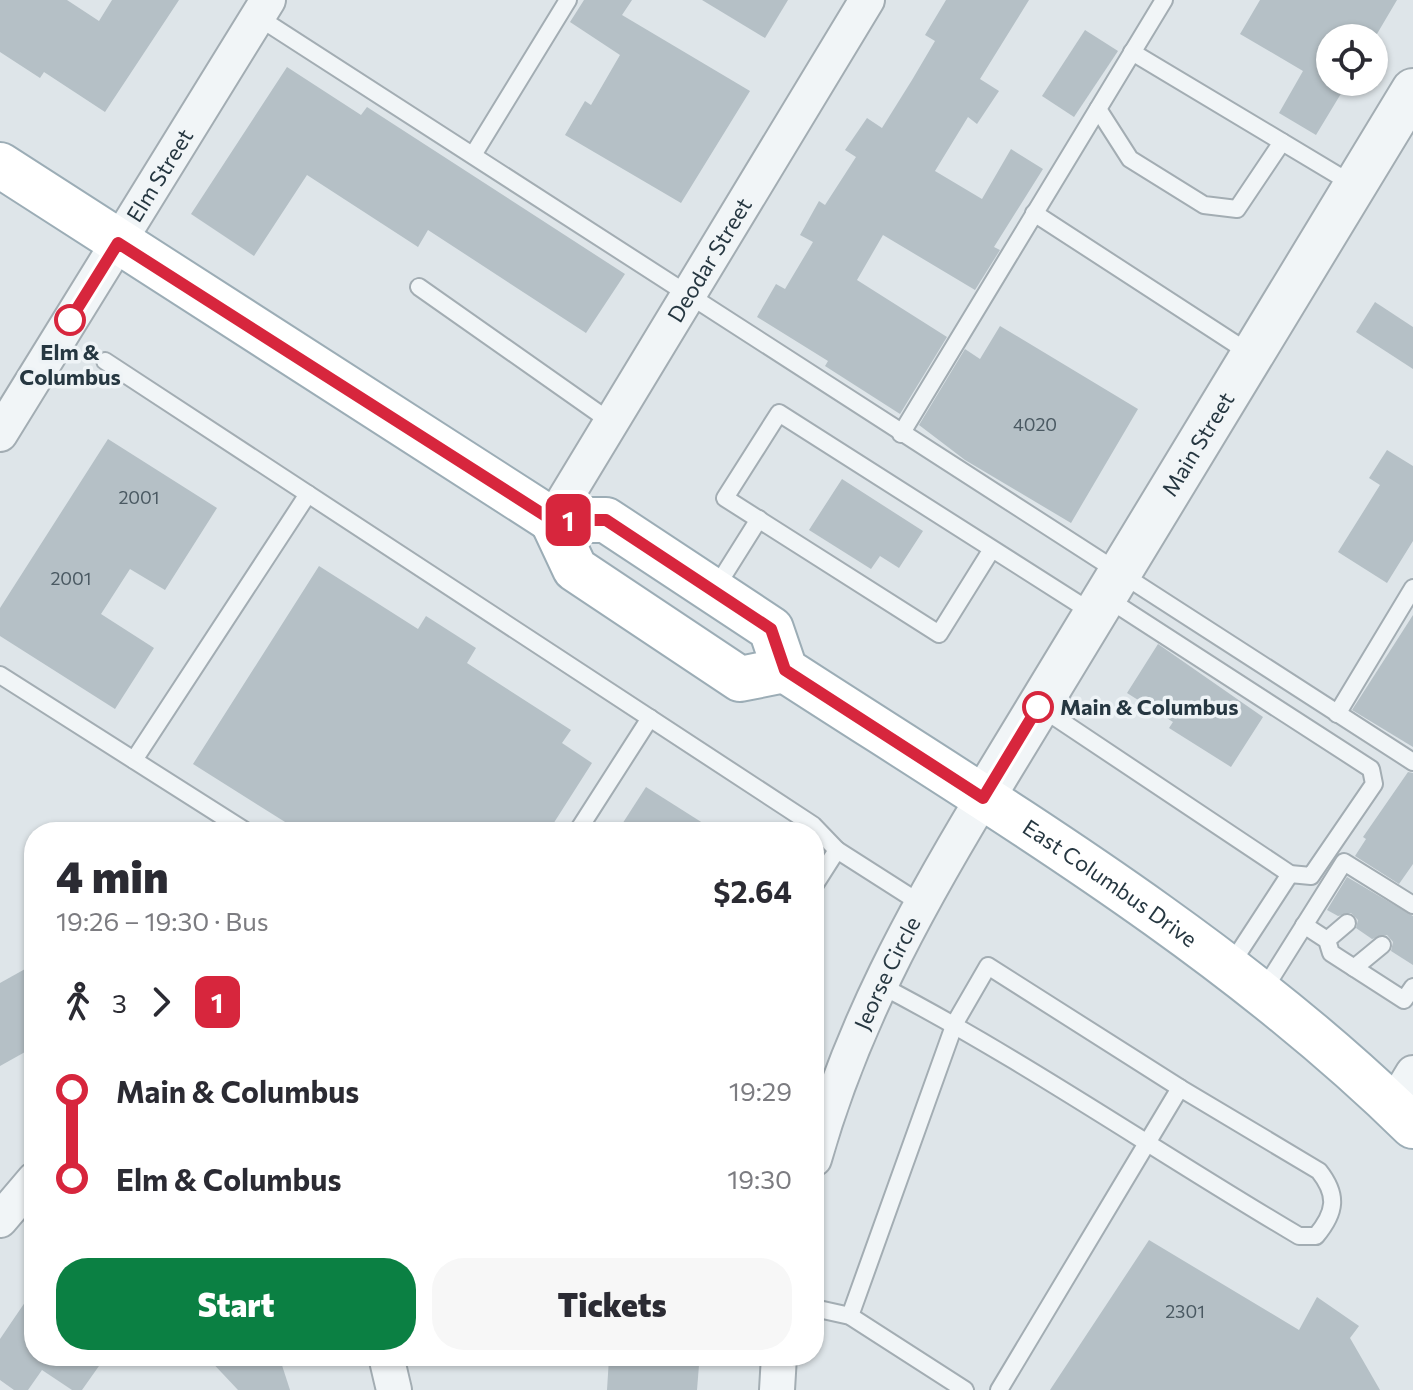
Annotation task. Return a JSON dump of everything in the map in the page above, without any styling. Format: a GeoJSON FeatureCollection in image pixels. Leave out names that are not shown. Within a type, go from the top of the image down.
{"type":"FeatureCollection","features":[{"type":"Feature","properties":{"kind":"main road"},"geometry":{"type":"LineString","coordinates":[[0,165],[552,520],[575,569],[740,679],[785,670],[771,629],[606,520],[552,520]]}},
{"type":"Feature","properties":{"kind":"main road","name":"East Columbus Drive"},"geometry":{"type":"LineString","coordinates":[[785,670],[983,798],[1246,979],[1406,1101]]}},
{"type":"Feature","properties":{"kind":"street","name":"Deodar Street"},"geometry":{"type":"LineString","coordinates":[[552,520],[867,0]]}},
{"type":"Feature","properties":{"kind":"street","name":"Elm Street"},"geometry":{"type":"LineString","coordinates":[[0,434],[263,8]]}},
{"type":"Feature","properties":{"kind":"street","name":"Main Street"},"geometry":{"type":"LineString","coordinates":[[983,798],[1413,90]]}},
{"type":"Feature","properties":{"kind":"street","name":"Jeorse Circle"},"geometry":{"type":"LineString","coordinates":[[824,1120],[850,1048],[878,984],[920,903],[983,798]]}},
{"type":"Feature","properties":{"kind":"street"},"geometry":{"type":"LineString","coordinates":[[0,1220],[24,1192]]}},
{"type":"Feature","properties":{"kind":"street"},"geometry":{"type":"LineString","coordinates":[[388,1366],[394,1390]]}},
{"type":"Feature","properties":{"kind":"street"},"geometry":{"type":"LineString","coordinates":[[777,1390],[778,1366]]}},
{"type":"Feature","properties":{"kind":"lane"},"geometry":{"type":"LineString","coordinates":[[473,155],[568,0]]}},
{"type":"Feature","properties":{"kind":"lane"},"geometry":{"type":"LineString","coordinates":[[901,434],[1164,0]]}},
{"type":"Feature","properties":{"kind":"lane"},"geometry":{"type":"LineString","coordinates":[[263,8],[473,155],[901,434],[1106,595],[1371,769],[1374,784],[1311,876],[1290,874],[1038,707]]}},
{"type":"Feature","properties":{"kind":"lane"},"geometry":{"type":"LineString","coordinates":[[1132,52],[1355,186]]}},
{"type":"Feature","properties":{"kind":"lane"},"geometry":{"type":"LineString","coordinates":[[1098,109],[1130,159],[1204,205],[1237,209],[1282,142]]}},
{"type":"Feature","properties":{"kind":"lane"},"geometry":{"type":"LineString","coordinates":[[1034,213],[1252,355]]}},
{"type":"Feature","properties":{"kind":"lane"},"geometry":{"type":"LineString","coordinates":[[419,287],[611,422]]}},
{"type":"Feature","properties":{"kind":"lane"},"geometry":{"type":"LineString","coordinates":[[105,361],[808,822]]}},
{"type":"Feature","properties":{"kind":"lane"},"geometry":{"type":"LineString","coordinates":[[992,549],[939,634],[725,498],[779,413],[992,549],[1106,595],[1337,714],[1413,762]]}},
{"type":"Feature","properties":{"kind":"lane"},"geometry":{"type":"LineString","coordinates":[[134,760],[308,494]]}},
{"type":"Feature","properties":{"kind":"lane"},"geometry":{"type":"LineString","coordinates":[[713,591],[759,519]]}},
{"type":"Feature","properties":{"kind":"lane"},"geometry":{"type":"LineString","coordinates":[[1337,714],[1413,588]]}},
{"type":"Feature","properties":{"kind":"lane"},"geometry":{"type":"LineString","coordinates":[[0,675],[231,822]]}},
{"type":"Feature","properties":{"kind":"lane"},"geometry":{"type":"LineString","coordinates":[[583,822],[650,718]]}},
{"type":"Feature","properties":{"kind":"lane"},"geometry":{"type":"LineString","coordinates":[[824,836],[837,850],[920,903]]}},
{"type":"Feature","properties":{"kind":"lane"},"geometry":{"type":"LineString","coordinates":[[824,870],[837,850]]}},
{"type":"Feature","properties":{"kind":"lane"},"geometry":{"type":"LineString","coordinates":[[1246,979],[1304,925],[1344,862],[1381,890],[1413,905]]}},
{"type":"Feature","properties":{"kind":"lane"},"geometry":{"type":"LineString","coordinates":[[1246,979],[1290,874]]}},
{"type":"Feature","properties":{"kind":"lane"},"geometry":{"type":"LineString","coordinates":[[1327,940],[1347,923]]}},
{"type":"Feature","properties":{"kind":"lane"},"geometry":{"type":"LineString","coordinates":[[1304,925],[1327,940],[1331,953],[1404,1000],[1413,987]]}},
{"type":"Feature","properties":{"kind":"lane"},"geometry":{"type":"LineString","coordinates":[[1354,968],[1382,945]]}},
{"type":"Feature","properties":{"kind":"lane"},"geometry":{"type":"LineString","coordinates":[[850,1316],[955,1023],[988,966],[1180,1088],[1319,1171],[1330,1186],[1335,1203],[1327,1223],[1316,1236],[1299,1236],[955,1023],[878,984]]}},
{"type":"Feature","properties":{"kind":"lane"},"geometry":{"type":"LineString","coordinates":[[999,1390],[1180,1088]]}},
{"type":"Feature","properties":{"kind":"lane"},"geometry":{"type":"LineString","coordinates":[[824,1310],[850,1316],[965,1390]]}},
{"type":"Feature","properties":{"kind":"building"},"geometry":{"type":"Polygon","coordinates":[[[0,0],[67,0],[99,21],[112,0],[179,0],[105,112],[44,72],[40,78],[0,52],[0,0]]]}},
{"type":"Feature","properties":{"kind":"building"},"geometry":{"type":"Polygon","coordinates":[[[584,0],[632,0],[622,15],[750,91],[681,203],[565,135],[585,101],[591,105],[620,55],[570,22],[584,0]]]}},
{"type":"Feature","properties":{"kind":"building"},"geometry":{"type":"Polygon","coordinates":[[[702,0],[788,0],[765,38],[702,0]]]}},
{"type":"Feature","properties":{"kind":"building"},"geometry":{"type":"Polygon","coordinates":[[[946,0],[1029,0],[980,79],[999,91],[977,124],[968,117],[935,171],[982,199],[1011,149],[1043,169],[994,247],[1000,250],[975,290],[883,235],[857,280],[947,337],[900,414],[825,366],[828,361],[757,317],[776,284],[785,289],[813,242],[800,235],[819,201],[825,205],[856,157],[845,150],[867,118],[882,128],[912,80],[935,41],[925,35],[946,0]]]}},
{"type":"Feature","properties":{"kind":"building"},"geometry":{"type":"Polygon","coordinates":[[[1260,0],[1397,0],[1383,24],[1316,24],[1316,96],[1340,96],[1316,135],[1279,113],[1303,71],[1240,34],[1260,0]]]}},
{"type":"Feature","properties":{"kind":"building"},"geometry":{"type":"Polygon","coordinates":[[[1085,30],[1118,51],[1074,117],[1042,96],[1085,30]]]}},
{"type":"Feature","properties":{"kind":"building"},"geometry":{"type":"Polygon","coordinates":[[[287,67],[361,115],[367,107],[625,274],[586,333],[428,230],[418,247],[307,175],[254,256],[191,214],[287,67]]]}},
{"type":"Feature","properties":{"kind":"building"},"geometry":{"type":"Polygon","coordinates":[[[1375,302],[1413,327],[1413,369],[1356,332],[1375,302]]]}},
{"type":"Feature","properties":{"kind":"building"},"geometry":{"type":"Polygon","coordinates":[[[1000,326],[1138,409],[1071,523],[965,460],[919,425],[965,349],[980,359],[1000,326]]]}},
{"type":"Feature","properties":{"kind":"building"},"geometry":{"type":"Polygon","coordinates":[[[108,439],[217,508],[165,590],[130,569],[101,614],[154,648],[115,709],[0,636],[0,608],[108,439]]]}},
{"type":"Feature","properties":{"kind":"building"},"geometry":{"type":"Polygon","coordinates":[[[1387,450],[1413,466],[1413,541],[1387,583],[1338,552],[1380,485],[1369,478],[1387,450]]]}},
{"type":"Feature","properties":{"kind":"building"},"geometry":{"type":"Polygon","coordinates":[[[842,479],[923,531],[899,568],[880,556],[871,569],[809,530],[842,479]]]}},
{"type":"Feature","properties":{"kind":"building"},"geometry":{"type":"Polygon","coordinates":[[[319,566],[418,629],[426,616],[476,648],[467,663],[571,730],[562,743],[592,763],[554,822],[285,822],[193,764],[319,566]]]}},
{"type":"Feature","properties":{"kind":"building"},"geometry":{"type":"Polygon","coordinates":[[[1413,615],[1413,747],[1352,710],[1413,615]]]}},
{"type":"Feature","properties":{"kind":"building"},"geometry":{"type":"Polygon","coordinates":[[[1158,644],[1263,717],[1231,767],[1169,728],[1173,722],[1127,693],[1158,644]]]}},
{"type":"Feature","properties":{"kind":"building"},"geometry":{"type":"Polygon","coordinates":[[[1408,772],[1413,773],[1413,864],[1399,884],[1355,856],[1366,839],[1363,837],[1408,772]]]}},
{"type":"Feature","properties":{"kind":"building"},"geometry":{"type":"Polygon","coordinates":[[[646,787],[701,822],[623,822],[646,787]]]}},
{"type":"Feature","properties":{"kind":"building"},"geometry":{"type":"Polygon","coordinates":[[[1347,877],[1413,916],[1413,965],[1391,951],[1393,942],[1387,935],[1372,939],[1356,928],[1358,920],[1351,913],[1338,916],[1327,910],[1347,877]]]}},
{"type":"Feature","properties":{"kind":"building"},"geometry":{"type":"Polygon","coordinates":[[[24,970],[24,1053],[0,1066],[0,983],[24,970]]]}},
{"type":"Feature","properties":{"kind":"building"},"geometry":{"type":"Polygon","coordinates":[[[1149,1240],[1299,1330],[1317,1297],[1359,1326],[1350,1338],[1380,1390],[1050,1390],[1149,1240]]]}},
{"type":"Feature","properties":{"kind":"building"},"geometry":{"type":"Polygon","coordinates":[[[24,1304],[24,1366],[99,1366],[82,1390],[72,1390],[42,1370],[28,1390],[14,1390],[0,1380],[0,1339],[24,1304]]]}},
{"type":"Feature","properties":{"kind":"building"},"geometry":{"type":"Polygon","coordinates":[[[215,1366],[282,1366],[290,1390],[238,1390],[215,1366]]]}},
{"type":"Feature","properties":{"kind":"building"},"geometry":{"type":"Polygon","coordinates":[[[608,1366],[699,1366],[697,1390],[607,1390],[608,1366]]]}},
{"type":"Feature","properties":{"kind":"bus line","name":"1"},"geometry":{"type":"LineString","coordinates":[[70,320],[118,243],[552,520],[606,520],[771,629],[785,670],[983,798],[1038,707]]}},
{"type":"Feature","properties":{"kind":"place","name":"Elm & Columbus"},"geometry":{"type":"Point","coordinates":[70,320]}},
{"type":"Feature","properties":{"kind":"place","name":"Main & Columbus"},"geometry":{"type":"Point","coordinates":[1038,707]}}]}
